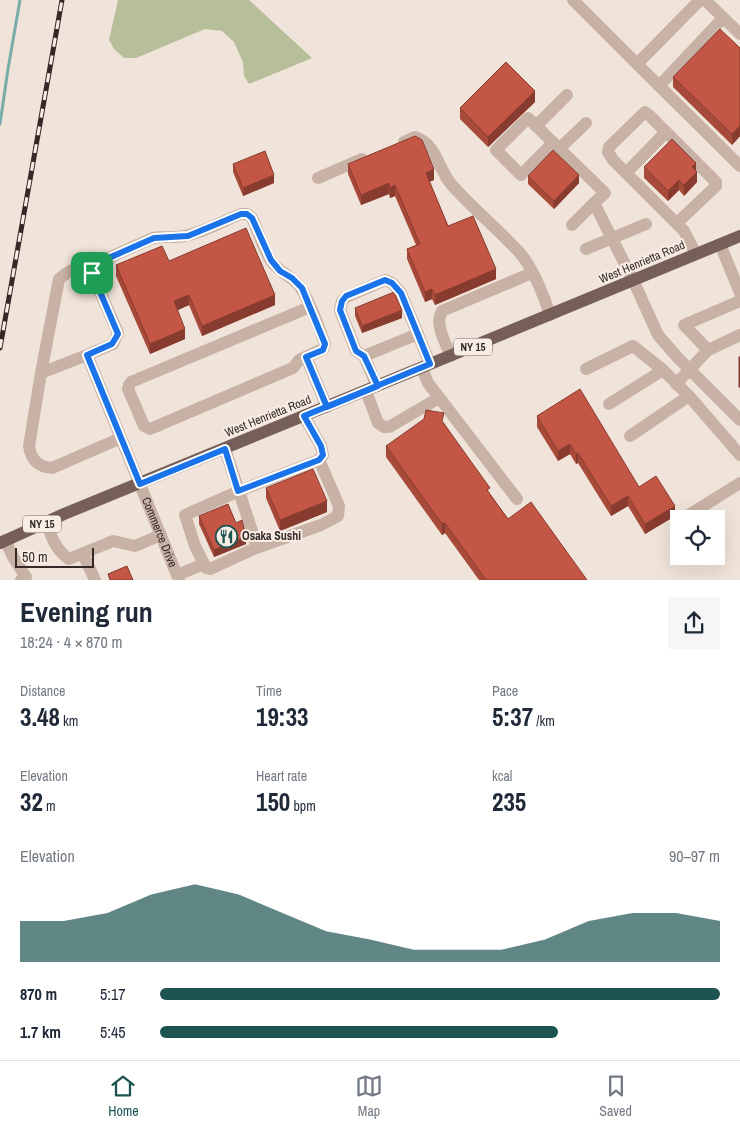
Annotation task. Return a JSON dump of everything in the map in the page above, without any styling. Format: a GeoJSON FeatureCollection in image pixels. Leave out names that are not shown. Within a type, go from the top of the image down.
{"type":"FeatureCollection","features":[{"type":"Feature","properties":{"kind":"main road","name":"West Henrietta Road"},"geometry":{"type":"LineString","coordinates":[[3,542],[47,522],[740,236]]}},
{"type":"Feature","properties":{"kind":"street"},"geometry":{"type":"LineString","coordinates":[[573,0],[740,166]]}},
{"type":"Feature","properties":{"kind":"street"},"geometry":{"type":"LineString","coordinates":[[637,64],[700,0]]}},
{"type":"Feature","properties":{"kind":"street"},"geometry":{"type":"LineString","coordinates":[[705,0],[740,34]]}},
{"type":"Feature","properties":{"kind":"street"},"geometry":{"type":"LineString","coordinates":[[660,86],[723,18]]}},
{"type":"Feature","properties":{"kind":"street"},"geometry":{"type":"LineString","coordinates":[[536,126],[567,95]]}},
{"type":"Feature","properties":{"kind":"street"},"geometry":{"type":"LineString","coordinates":[[677,223],[716,186],[716,182],[645,112],[609,147],[608,152],[613,160],[684,231],[696,254]]}},
{"type":"Feature","properties":{"kind":"street"},"geometry":{"type":"LineString","coordinates":[[572,225],[604,193],[556,146],[528,118],[496,150],[522,175],[556,146],[586,123]]}},
{"type":"Feature","properties":{"kind":"street"},"geometry":{"type":"LineString","coordinates":[[626,173],[666,132]]}},
{"type":"Feature","properties":{"kind":"street"},"geometry":{"type":"LineString","coordinates":[[388,148],[415,137],[423,140],[436,154],[450,183],[521,254],[545,297],[550,315]]}},
{"type":"Feature","properties":{"kind":"street"},"geometry":{"type":"LineString","coordinates":[[318,178],[371,156]]}},
{"type":"Feature","properties":{"kind":"street"},"geometry":{"type":"LineString","coordinates":[[594,203],[634,280],[658,335],[740,420]]}},
{"type":"Feature","properties":{"kind":"street"},"geometry":{"type":"LineString","coordinates":[[120,438],[52,468],[42,467],[34,461],[30,454],[29,446],[41,373],[59,279],[63,275],[80,268],[86,268],[154,238],[188,236],[241,214],[247,214],[252,218],[271,260],[280,271],[292,278],[302,288],[310,307],[325,344],[323,350],[299,360],[293,368],[150,428],[144,426],[128,389],[132,382],[310,307]]}},
{"type":"Feature","properties":{"kind":"street"},"geometry":{"type":"LineString","coordinates":[[586,249],[646,224]]}},
{"type":"Feature","properties":{"kind":"street"},"geometry":{"type":"LineString","coordinates":[[720,244],[740,293]]}},
{"type":"Feature","properties":{"kind":"street"},"geometry":{"type":"LineString","coordinates":[[41,373],[112,344],[118,334],[92,273],[86,268]]}},
{"type":"Feature","properties":{"kind":"street"},"geometry":{"type":"LineString","coordinates":[[451,356],[439,326],[439,317],[442,311],[532,273]]}},
{"type":"Feature","properties":{"kind":"street"},"geometry":{"type":"LineString","coordinates":[[440,398],[389,427],[384,427],[378,423],[364,356],[356,351],[340,310],[342,301],[346,296],[385,280],[392,283],[401,293],[418,334],[428,383],[440,398],[517,499]]}},
{"type":"Feature","properties":{"kind":"street"},"geometry":{"type":"LineString","coordinates":[[708,350],[684,325],[740,301]]}},
{"type":"Feature","properties":{"kind":"street"},"geometry":{"type":"LineString","coordinates":[[364,356],[418,334]]}},
{"type":"Feature","properties":{"kind":"street"},"geometry":{"type":"LineString","coordinates":[[676,384],[708,350],[740,335]]}},
{"type":"Feature","properties":{"kind":"street"},"geometry":{"type":"LineString","coordinates":[[586,369],[633,346],[663,370],[689,396],[740,455]]}},
{"type":"Feature","properties":{"kind":"street","name":"Commerce Drive"},"geometry":{"type":"LineString","coordinates":[[87,355],[178,578]]}},
{"type":"Feature","properties":{"kind":"street"},"geometry":{"type":"LineString","coordinates":[[306,357],[327,407]]}},
{"type":"Feature","properties":{"kind":"street"},"geometry":{"type":"LineString","coordinates":[[609,404],[663,370]]}},
{"type":"Feature","properties":{"kind":"street"},"geometry":{"type":"LineString","coordinates":[[630,436],[689,396]]}},
{"type":"Feature","properties":{"kind":"street"},"geometry":{"type":"LineString","coordinates":[[304,416],[321,446],[323,455],[319,460],[238,491],[185,515],[195,546],[206,568],[210,569],[256,548],[321,525],[338,516],[339,506],[319,460]]}},
{"type":"Feature","properties":{"kind":"street"},"geometry":{"type":"LineString","coordinates":[[225,449],[256,548]]}},
{"type":"Feature","properties":{"kind":"street"},"geometry":{"type":"LineString","coordinates":[[697,510],[740,483]]}},
{"type":"Feature","properties":{"kind":"street"},"geometry":{"type":"LineString","coordinates":[[47,522],[52,541],[59,552],[69,559],[113,541],[135,546],[161,535]]}},
{"type":"Feature","properties":{"kind":"street"},"geometry":{"type":"LineString","coordinates":[[3,542],[27,579]]}},
{"type":"Feature","properties":{"kind":"street"},"geometry":{"type":"LineString","coordinates":[[83,554],[95,580]]}},
{"type":"Feature","properties":{"kind":"street"},"geometry":{"type":"LineString","coordinates":[[178,578],[204,564]]}},
{"type":"Feature","properties":{"kind":"green space"},"geometry":{"type":"Polygon","coordinates":[[[118,0],[249,0],[312,58],[249,84],[244,76],[243,62],[234,42],[222,31],[205,29],[136,58],[124,58],[114,49],[109,40],[118,0]]]}},
{"type":"Feature","properties":{"kind":"building"},"geometry":{"type":"Polygon","coordinates":[[[720,29],[740,48],[740,126],[732,134],[673,77],[720,29]]]}},
{"type":"Feature","properties":{"kind":"building"},"geometry":{"type":"Polygon","coordinates":[[[506,62],[535,91],[488,137],[460,108],[506,62]]]}},
{"type":"Feature","properties":{"kind":"building"},"geometry":{"type":"Polygon","coordinates":[[[415,136],[422,140],[434,169],[426,173],[448,226],[473,216],[496,269],[435,295],[432,289],[425,292],[407,249],[420,244],[395,185],[390,188],[389,183],[361,195],[348,164],[415,136]]]}},
{"type":"Feature","properties":{"kind":"building"},"geometry":{"type":"Polygon","coordinates":[[[672,139],[696,163],[692,167],[697,172],[684,185],[679,180],[668,191],[644,167],[672,139]]]}},
{"type":"Feature","properties":{"kind":"building"},"geometry":{"type":"Polygon","coordinates":[[[553,150],[579,175],[554,201],[528,176],[553,150]]]}},
{"type":"Feature","properties":{"kind":"building"},"geometry":{"type":"Polygon","coordinates":[[[265,151],[274,175],[243,188],[233,164],[265,151]]]}},
{"type":"Feature","properties":{"kind":"building"},"geometry":{"type":"Polygon","coordinates":[[[246,228],[275,295],[202,326],[189,295],[174,301],[185,329],[150,344],[116,265],[162,246],[169,261],[246,228]]]}},
{"type":"Feature","properties":{"kind":"building"},"geometry":{"type":"Polygon","coordinates":[[[394,292],[402,310],[362,326],[355,308],[394,292]]]}},
{"type":"Feature","properties":{"kind":"building"},"geometry":{"type":"Polygon","coordinates":[[[740,357],[740,387],[739,387],[740,357]]]}},
{"type":"Feature","properties":{"kind":"building"},"geometry":{"type":"Polygon","coordinates":[[[580,389],[639,487],[656,476],[675,506],[645,524],[628,496],[611,506],[578,453],[576,454],[570,444],[558,451],[537,416],[580,389]]]}},
{"type":"Feature","properties":{"kind":"building"},"geometry":{"type":"Polygon","coordinates":[[[426,410],[444,413],[442,421],[490,488],[487,490],[508,519],[531,502],[587,580],[486,580],[445,523],[442,524],[386,446],[424,419],[426,410]]]}},
{"type":"Feature","properties":{"kind":"building"},"geometry":{"type":"Polygon","coordinates":[[[313,469],[327,501],[280,520],[266,488],[313,469]]]}},
{"type":"Feature","properties":{"kind":"building","name":"Osaka Sushi"},"geometry":{"type":"Polygon","coordinates":[[[228,504],[236,523],[242,520],[246,536],[214,550],[199,516],[228,504]]]}},
{"type":"Feature","properties":{"kind":"building"},"geometry":{"type":"Polygon","coordinates":[[[127,566],[133,580],[110,580],[108,574],[127,566]]]}},
{"type":"Feature","properties":{"kind":"waterway"},"geometry":{"type":"LineString","coordinates":[[0,124],[20,0]]}},
{"type":"Feature","properties":{"kind":"railway"},"geometry":{"type":"LineString","coordinates":[[0,348],[62,0]]}},
{"type":"Feature","properties":{"kind":"place","name":"Osaka Sushi"},"geometry":{"type":"Point","coordinates":[226,536]}},
{"type":"Feature","properties":{"kind":"route"},"geometry":{"type":"LineString","coordinates":[[92,273],[86,268],[154,238],[188,236],[241,214],[247,214],[252,218],[271,260],[280,271],[292,278],[302,288],[325,344],[323,350],[306,357],[327,407],[378,386],[364,356],[356,351],[340,310],[342,301],[346,296],[374,284],[385,280],[392,283],[401,293],[430,364],[304,416],[321,446],[323,455],[319,460],[238,491],[225,449],[140,484],[87,355],[112,344],[118,334],[92,273]]}}]}
